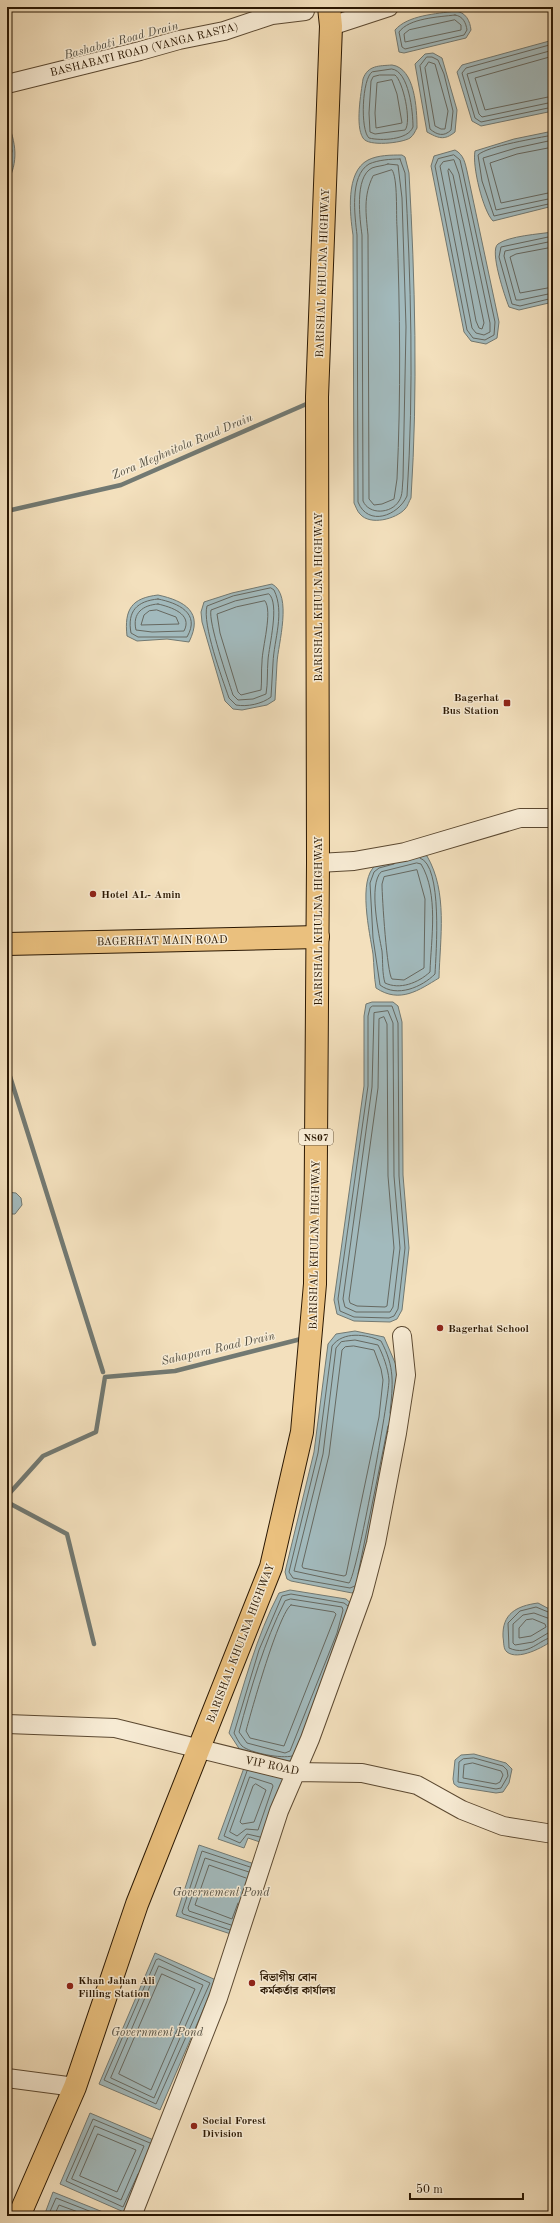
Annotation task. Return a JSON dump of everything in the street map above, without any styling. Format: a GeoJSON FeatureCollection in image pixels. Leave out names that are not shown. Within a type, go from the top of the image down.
{"type":"FeatureCollection","features":[{"type":"Feature","properties":{"kind":"main road","name":"BARISHAL KHULNA HIGHWAY"},"geometry":{"type":"LineString","coordinates":[[19,2216],[75,2087],[137,1904],[271,1567],[302,1432],[316,1284],[318,937],[317,397],[330,16]]}},
{"type":"Feature","properties":{"kind":"main road","name":"BAGERHAT MAIN ROAD"},"geometry":{"type":"LineString","coordinates":[[7,944],[318,937]]}},
{"type":"Feature","properties":{"kind":"street"},"geometry":{"type":"LineString","coordinates":[[330,16],[389,7]]}},
{"type":"Feature","properties":{"kind":"street","name":"BASHABATI ROAD (VANGA RASTA)"},"geometry":{"type":"LineString","coordinates":[[7,84],[179,40],[224,31],[272,15],[305,11]]}},
{"type":"Feature","properties":{"kind":"street"},"geometry":{"type":"LineString","coordinates":[[318,863],[354,861],[405,852],[520,818],[553,818]]}},
{"type":"Feature","properties":{"kind":"street"},"geometry":{"type":"LineString","coordinates":[[132,2216],[218,1998],[263,1854],[294,1772],[310,1739],[363,1593],[376,1543],[406,1375],[402,1336]]}},
{"type":"Feature","properties":{"kind":"street","name":"VIP ROAD"},"geometry":{"type":"LineString","coordinates":[[7,1724],[115,1728],[294,1772],[362,1773],[417,1786],[462,1810],[503,1826],[553,1834]]}},
{"type":"Feature","properties":{"kind":"street"},"geometry":{"type":"LineString","coordinates":[[7,2078],[75,2087]]}},
{"type":"Feature","properties":{"kind":"water"},"geometry":{"type":"Polygon","coordinates":[[[455,11],[465,15],[470,23],[471,30],[466,38],[404,53],[399,52],[395,30],[401,25],[415,18],[455,11]]]}},
{"type":"Feature","properties":{"kind":"water"},"geometry":{"type":"Polygon","coordinates":[[[553,40],[553,111],[481,126],[472,121],[457,72],[462,65],[553,40]]]}},
{"type":"Feature","properties":{"kind":"water"},"geometry":{"type":"Polygon","coordinates":[[[433,53],[442,58],[457,110],[455,132],[444,138],[427,132],[415,64],[425,54],[433,53]]]}},
{"type":"Feature","properties":{"kind":"water"},"geometry":{"type":"Polygon","coordinates":[[[392,65],[400,68],[406,73],[410,81],[415,101],[417,128],[411,137],[406,140],[393,143],[366,141],[363,138],[359,126],[359,109],[363,79],[365,74],[374,67],[392,65]]]}},
{"type":"Feature","properties":{"kind":"water"},"geometry":{"type":"Polygon","coordinates":[[[7,121],[14,144],[15,160],[7,183],[7,121]]]}},
{"type":"Feature","properties":{"kind":"water"},"geometry":{"type":"Polygon","coordinates":[[[553,131],[553,206],[493,221],[489,216],[479,188],[475,167],[475,151],[514,139],[553,131]]]}},
{"type":"Feature","properties":{"kind":"water"},"geometry":{"type":"Polygon","coordinates":[[[455,150],[464,159],[466,165],[499,322],[497,338],[486,344],[471,341],[464,332],[431,166],[434,156],[455,150]]]}},
{"type":"Feature","properties":{"kind":"water"},"geometry":{"type":"Polygon","coordinates":[[[402,155],[405,157],[409,173],[413,254],[415,376],[411,498],[406,508],[396,516],[383,520],[370,520],[364,518],[359,513],[354,503],[353,235],[350,206],[351,194],[352,184],[356,174],[361,166],[368,160],[380,156],[402,155]]]}},
{"type":"Feature","properties":{"kind":"water"},"geometry":{"type":"Polygon","coordinates":[[[553,232],[553,302],[519,310],[509,307],[496,264],[495,255],[498,244],[517,237],[553,232]]]}},
{"type":"Feature","properties":{"kind":"water"},"geometry":{"type":"Polygon","coordinates":[[[272,584],[278,590],[282,598],[283,609],[283,620],[277,663],[275,700],[267,705],[242,710],[233,709],[225,701],[202,622],[201,612],[204,602],[232,593],[272,584]]]}},
{"type":"Feature","properties":{"kind":"water"},"geometry":{"type":"Polygon","coordinates":[[[158,595],[184,605],[193,616],[193,632],[189,642],[167,639],[137,641],[127,636],[127,619],[132,606],[142,599],[158,595]]]}},
{"type":"Feature","properties":{"kind":"water"},"geometry":{"type":"Polygon","coordinates":[[[417,853],[427,856],[434,870],[438,885],[441,916],[439,978],[409,994],[393,995],[376,988],[366,907],[367,882],[370,872],[376,865],[390,859],[417,853]]]}},
{"type":"Feature","properties":{"kind":"water"},"geometry":{"type":"Polygon","coordinates":[[[372,1002],[393,1002],[398,1006],[402,1022],[403,1175],[409,1248],[402,1310],[397,1319],[390,1322],[354,1321],[337,1314],[334,1300],[364,1086],[364,1016],[366,1004],[372,1002]]]}},
{"type":"Feature","properties":{"kind":"water"},"geometry":{"type":"Polygon","coordinates":[[[7,1192],[16,1193],[21,1198],[22,1205],[15,1214],[7,1214],[7,1192]]]}},
{"type":"Feature","properties":{"kind":"water"},"geometry":{"type":"Polygon","coordinates":[[[355,1331],[384,1337],[396,1365],[398,1380],[393,1419],[359,1587],[352,1593],[291,1581],[287,1579],[285,1572],[314,1452],[328,1344],[336,1334],[355,1331]]]}},
{"type":"Feature","properties":{"kind":"water"},"geometry":{"type":"Polygon","coordinates":[[[290,1590],[346,1599],[353,1605],[297,1759],[286,1762],[240,1750],[229,1733],[251,1662],[271,1610],[279,1593],[290,1590]]]}},
{"type":"Feature","properties":{"kind":"water"},"geometry":{"type":"Polygon","coordinates":[[[538,1603],[553,1611],[553,1640],[544,1646],[524,1654],[518,1655],[507,1652],[504,1647],[503,1629],[508,1617],[512,1612],[523,1606],[538,1603]]]}},
{"type":"Feature","properties":{"kind":"water"},"geometry":{"type":"Polygon","coordinates":[[[474,1754],[506,1763],[512,1769],[509,1783],[503,1792],[496,1793],[458,1787],[454,1784],[453,1779],[455,1760],[461,1755],[474,1754]]]}},
{"type":"Feature","properties":{"kind":"water"},"geometry":{"type":"Polygon","coordinates":[[[245,1765],[285,1779],[263,1843],[248,1838],[244,1848],[218,1839],[245,1765]]]}},
{"type":"Feature","properties":{"kind":"water","name":"Governement Pond"},"geometry":{"type":"Polygon","coordinates":[[[199,1845],[266,1868],[243,1938],[176,1916],[199,1845]]]}},
{"type":"Feature","properties":{"kind":"water","name":"Government Pond"},"geometry":{"type":"Polygon","coordinates":[[[155,1953],[216,1980],[160,2110],[99,2084],[155,1953]]]}},
{"type":"Feature","properties":{"kind":"water"},"geometry":{"type":"Polygon","coordinates":[[[90,2113],[156,2141],[126,2213],[60,2184],[90,2113]]]}},
{"type":"Feature","properties":{"kind":"water"},"geometry":{"type":"Polygon","coordinates":[[[53,2192],[113,2216],[44,2216],[53,2192]]]}},
{"type":"Feature","properties":{"kind":"waterway","name":"Zora Meghnitola Road Drain"},"geometry":{"type":"LineString","coordinates":[[7,511],[121,485],[311,402]]}},
{"type":"Feature","properties":{"kind":"waterway","name":"Sahapara Road Drain"},"geometry":{"type":"LineString","coordinates":[[7,1067],[103,1372]]}},
{"type":"Feature","properties":{"kind":"waterway","name":"Sahapara Road Drain"},"geometry":{"type":"LineString","coordinates":[[7,1496],[43,1456],[96,1432],[105,1377],[175,1371],[305,1338]]}},
{"type":"Feature","properties":{"kind":"waterway","name":"Sahapara Road Drain"},"geometry":{"type":"LineString","coordinates":[[7,1502],[67,1534],[94,1644]]}},
{"type":"Feature","properties":{"kind":"place","name":"Bagerhat Bus Station"},"geometry":{"type":"Point","coordinates":[507,703]}},
{"type":"Feature","properties":{"kind":"place","name":"Hotel AL- Amin"},"geometry":{"type":"Point","coordinates":[93,894]}},
{"type":"Feature","properties":{"kind":"place","name":"Bagerhat School"},"geometry":{"type":"Point","coordinates":[440,1328]}},
{"type":"Feature","properties":{"kind":"place","name":"বিভাগীয় বোন কর্মকর্তার কার্যালয়"},"geometry":{"type":"Point","coordinates":[252,1983]}},
{"type":"Feature","properties":{"kind":"place","name":"Khan Jahan Ali Filling Station"},"geometry":{"type":"Point","coordinates":[70,1986]}},
{"type":"Feature","properties":{"kind":"place","name":"Social Forest Division"},"geometry":{"type":"Point","coordinates":[194,2126]}},
{"type":"Feature","properties":{"kind":"water label","name":"Bashabati Road Drain"},"geometry":{"type":"Point","coordinates":[121,40]}}]}
